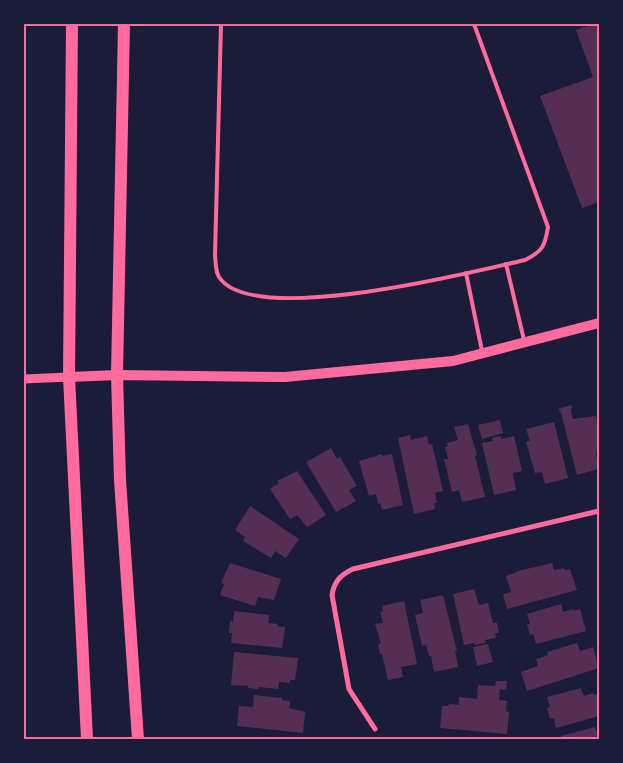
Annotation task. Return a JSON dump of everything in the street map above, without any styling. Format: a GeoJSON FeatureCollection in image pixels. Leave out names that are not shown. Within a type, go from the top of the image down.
{"type":"FeatureCollection","features":[{"type":"Feature","properties":{"kind":"main road"},"geometry":{"type":"LineString","coordinates":[[72,24],[69,377],[88,739]]}},
{"type":"Feature","properties":{"kind":"main road"},"geometry":{"type":"LineString","coordinates":[[124,24],[117,375],[120,480],[138,739]]}},
{"type":"Feature","properties":{"kind":"main road"},"geometry":{"type":"LineString","coordinates":[[69,377],[117,375],[286,377],[453,361],[599,323]]}},
{"type":"Feature","properties":{"kind":"street"},"geometry":{"type":"LineString","coordinates":[[24,379],[69,377]]}},
{"type":"Feature","properties":{"kind":"street"},"geometry":{"type":"LineString","coordinates":[[375,730],[350,689],[332,596],[338,579],[344,573],[352,569],[599,511]]}},
{"type":"Feature","properties":{"kind":"lane"},"geometry":{"type":"LineString","coordinates":[[221,24],[216,271],[221,280],[246,295],[289,298],[344,295],[386,289],[466,273],[525,260],[536,254],[544,246],[548,226],[474,24]]}},
{"type":"Feature","properties":{"kind":"lane"},"geometry":{"type":"LineString","coordinates":[[506,264],[524,342]]}},
{"type":"Feature","properties":{"kind":"lane"},"geometry":{"type":"LineString","coordinates":[[466,273],[482,352]]}},
{"type":"Feature","properties":{"kind":"building"},"geometry":{"type":"Polygon","coordinates":[[[599,24],[599,202],[582,208],[540,96],[593,77],[576,30],[599,24]]]}},
{"type":"Feature","properties":{"kind":"building"},"geometry":{"type":"Polygon","coordinates":[[[572,405],[573,419],[596,416],[599,430],[599,452],[596,453],[598,469],[577,475],[561,413],[558,409],[572,405]]]}},
{"type":"Feature","properties":{"kind":"building"},"geometry":{"type":"Polygon","coordinates":[[[500,420],[503,433],[482,439],[478,425],[500,420]]]}},
{"type":"Feature","properties":{"kind":"building"},"geometry":{"type":"Polygon","coordinates":[[[554,422],[568,478],[545,484],[542,472],[535,473],[526,442],[530,441],[526,429],[554,422]]]}},
{"type":"Feature","properties":{"kind":"building"},"geometry":{"type":"Polygon","coordinates":[[[468,424],[477,455],[475,456],[485,497],[462,502],[459,490],[452,492],[444,459],[448,459],[445,447],[448,446],[447,443],[458,440],[454,427],[468,424]]]}},
{"type":"Feature","properties":{"kind":"building"},"geometry":{"type":"Polygon","coordinates":[[[410,435],[411,440],[427,436],[429,445],[432,444],[443,491],[435,493],[437,503],[434,503],[435,509],[414,514],[398,438],[410,435]]]}},
{"type":"Feature","properties":{"kind":"building"},"geometry":{"type":"Polygon","coordinates":[[[501,436],[501,439],[514,436],[522,471],[513,473],[516,490],[494,495],[482,443],[493,441],[492,438],[501,436]]]}},
{"type":"Feature","properties":{"kind":"building"},"geometry":{"type":"Polygon","coordinates":[[[331,448],[337,459],[340,457],[357,486],[349,490],[356,501],[336,512],[306,462],[331,448]]]}},
{"type":"Feature","properties":{"kind":"building"},"geometry":{"type":"Polygon","coordinates":[[[382,454],[382,456],[392,454],[403,505],[382,510],[380,503],[378,504],[376,494],[369,496],[359,461],[382,454]]]}},
{"type":"Feature","properties":{"kind":"building"},"geometry":{"type":"Polygon","coordinates":[[[297,471],[326,515],[307,527],[297,515],[290,519],[270,489],[279,483],[277,481],[297,471]]]}},
{"type":"Feature","properties":{"kind":"building"},"geometry":{"type":"Polygon","coordinates":[[[250,506],[299,539],[286,558],[275,551],[271,558],[243,541],[245,537],[235,530],[250,506]]]}},
{"type":"Feature","properties":{"kind":"building"},"geometry":{"type":"Polygon","coordinates":[[[230,563],[281,579],[274,600],[258,597],[255,606],[220,595],[224,584],[221,583],[230,563]]]}},
{"type":"Feature","properties":{"kind":"building"},"geometry":{"type":"Polygon","coordinates":[[[552,563],[554,570],[570,569],[577,590],[507,609],[503,594],[511,592],[506,576],[552,563]]]}},
{"type":"Feature","properties":{"kind":"building"},"geometry":{"type":"Polygon","coordinates":[[[474,589],[479,605],[488,603],[493,623],[497,623],[499,633],[495,633],[496,638],[485,640],[486,643],[464,645],[453,594],[474,589]]]}},
{"type":"Feature","properties":{"kind":"building"},"geometry":{"type":"Polygon","coordinates":[[[443,595],[457,651],[455,651],[458,667],[434,672],[431,656],[429,656],[426,645],[422,646],[415,615],[423,613],[420,600],[443,595]]]}},
{"type":"Feature","properties":{"kind":"building"},"geometry":{"type":"Polygon","coordinates":[[[404,601],[417,664],[401,667],[403,677],[388,680],[382,654],[380,654],[378,644],[381,643],[375,624],[383,623],[380,612],[383,611],[382,606],[404,601]]]}},
{"type":"Feature","properties":{"kind":"building"},"geometry":{"type":"Polygon","coordinates":[[[561,604],[563,612],[580,609],[586,631],[536,644],[533,634],[530,635],[527,624],[530,624],[527,614],[561,604]]]}},
{"type":"Feature","properties":{"kind":"building"},"geometry":{"type":"Polygon","coordinates":[[[234,611],[269,615],[268,623],[285,627],[282,648],[231,643],[232,633],[229,633],[230,621],[233,622],[234,611]]]}},
{"type":"Feature","properties":{"kind":"building"},"geometry":{"type":"Polygon","coordinates":[[[577,643],[580,651],[593,647],[599,668],[527,691],[521,672],[538,666],[536,659],[548,655],[547,652],[577,643]]]}},
{"type":"Feature","properties":{"kind":"building"},"geometry":{"type":"Polygon","coordinates":[[[488,644],[493,662],[477,666],[473,647],[488,644]]]}},
{"type":"Feature","properties":{"kind":"building"},"geometry":{"type":"Polygon","coordinates":[[[234,652],[298,658],[295,680],[290,680],[290,683],[279,682],[278,689],[259,687],[258,689],[248,688],[248,686],[231,685],[234,652]]]}},
{"type":"Feature","properties":{"kind":"building"},"geometry":{"type":"Polygon","coordinates":[[[496,681],[507,681],[506,690],[500,689],[499,700],[507,701],[506,711],[509,712],[507,734],[440,728],[442,706],[448,706],[449,704],[459,705],[459,697],[477,699],[478,685],[495,686],[496,681]]]}},
{"type":"Feature","properties":{"kind":"building"},"geometry":{"type":"Polygon","coordinates":[[[581,688],[584,696],[593,693],[593,695],[599,694],[599,716],[556,728],[554,718],[550,719],[547,708],[550,707],[547,697],[581,688]]]}},
{"type":"Feature","properties":{"kind":"building"},"geometry":{"type":"Polygon","coordinates":[[[254,695],[282,698],[282,700],[290,701],[289,708],[305,712],[303,733],[237,726],[239,706],[253,707],[254,695]]]}},
{"type":"Feature","properties":{"kind":"building"},"geometry":{"type":"Polygon","coordinates":[[[595,727],[599,739],[562,739],[561,736],[595,727]]]}}]}
